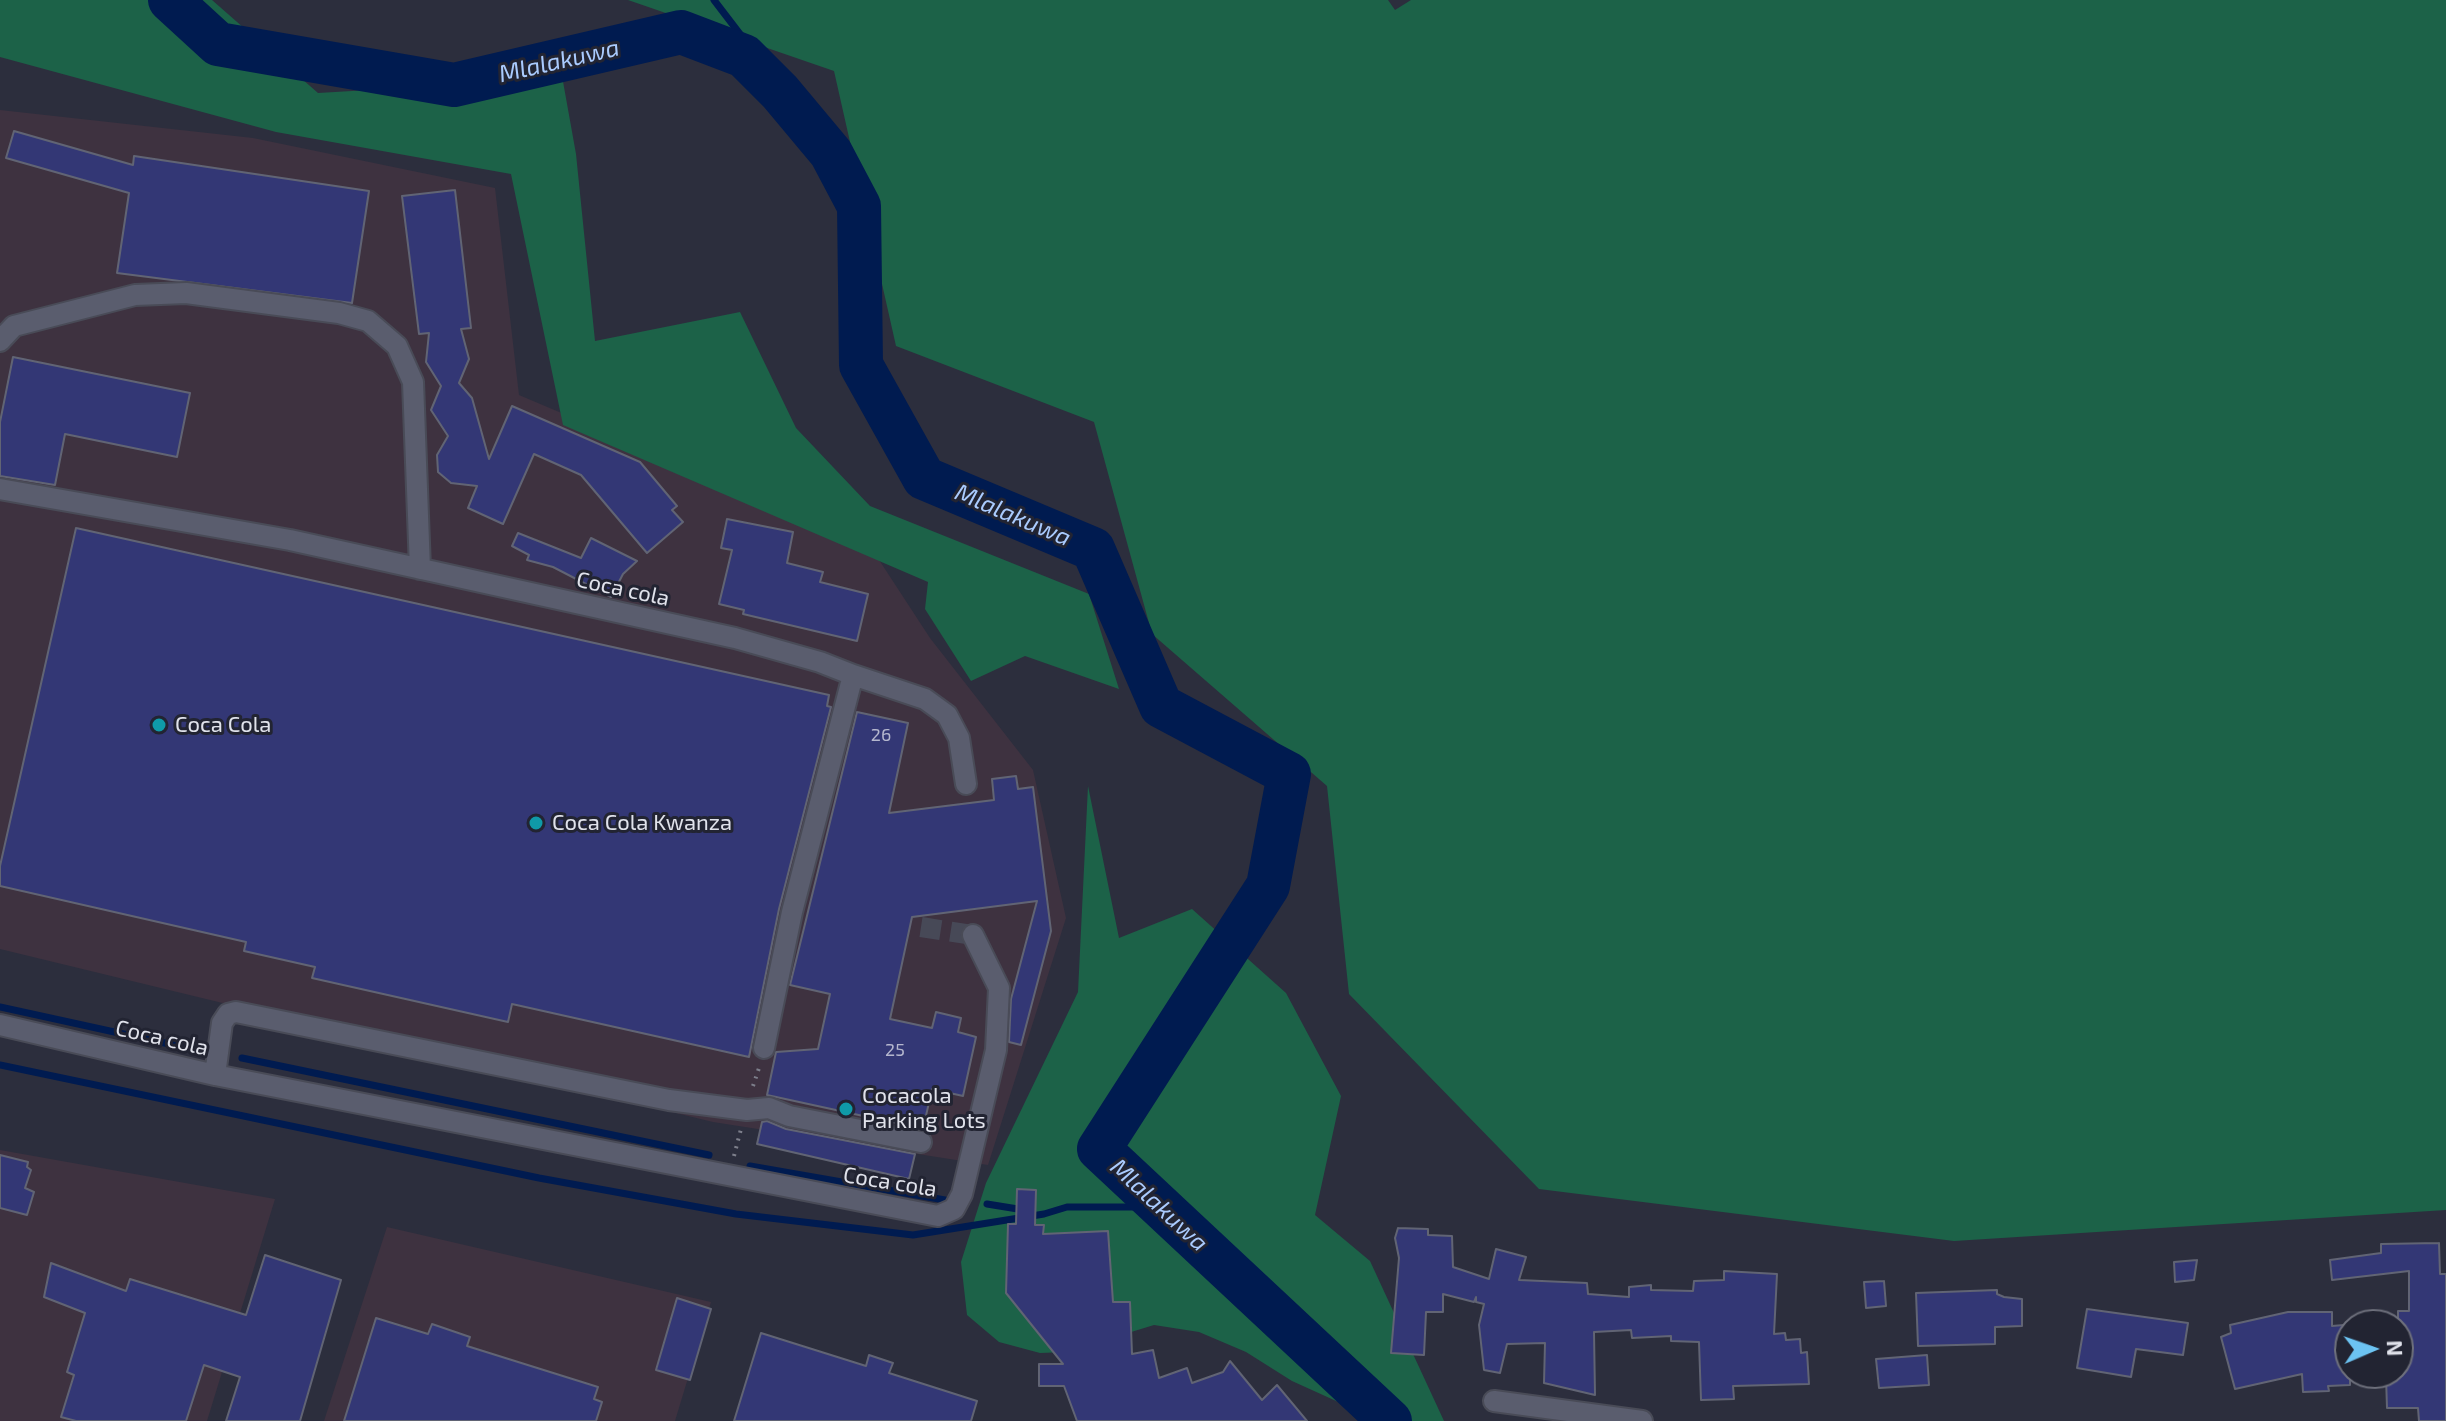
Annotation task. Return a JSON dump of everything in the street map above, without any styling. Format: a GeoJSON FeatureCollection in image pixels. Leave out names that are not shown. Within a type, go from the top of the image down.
{"type":"FeatureCollection","features":[{"type":"Feature","properties":{"kind":"street"},"geometry":{"type":"LineString","coordinates":[[0,341],[14,326],[135,295],[186,293],[339,313],[368,321],[397,346],[413,382],[420,569]]}},
{"type":"Feature","properties":{"kind":"street","name":"Coca cola"},"geometry":{"type":"LineString","coordinates":[[1,490],[290,540],[735,638],[820,662],[925,699],[947,715],[959,738],[966,784]]}},
{"type":"Feature","properties":{"kind":"street"},"geometry":{"type":"LineString","coordinates":[[764,1048],[792,912],[853,675]]}},
{"type":"Feature","properties":{"kind":"street","name":"Coca cola"},"geometry":{"type":"LineString","coordinates":[[0,1025],[215,1075],[932,1216],[945,1215],[954,1209],[974,1146],[996,1050],[999,988],[973,935]]}},
{"type":"Feature","properties":{"kind":"street"},"geometry":{"type":"LineString","coordinates":[[215,1075],[222,1023],[228,1014],[236,1012],[669,1100],[731,1108],[769,1108],[789,1116],[921,1142]]}},
{"type":"Feature","properties":{"kind":"street"},"geometry":{"type":"LineString","coordinates":[[1494,1401],[1642,1421]]}},
{"type":"Feature","properties":{"kind":"shaded area","name":"Coca Cola Kwanza"},"geometry":{"type":"Polygon","coordinates":[[[0,110],[253,138],[495,188],[519,395],[868,543],[930,638],[1033,770],[1066,918],[988,1165],[713,1122],[0,949],[0,110]]]}},
{"type":"Feature","properties":{"kind":"shaded area"},"geometry":{"type":"Polygon","coordinates":[[[0,1150],[275,1199],[207,1421],[0,1421],[0,1150]]]}},
{"type":"Feature","properties":{"kind":"shaded area"},"geometry":{"type":"Polygon","coordinates":[[[387,1227],[711,1302],[675,1421],[324,1421],[387,1227]]]}},
{"type":"Feature","properties":{"kind":"green space"},"geometry":{"type":"Polygon","coordinates":[[[0,0],[212,0],[318,93],[454,85],[557,48],[576,154],[595,341],[740,312],[796,428],[870,506],[1089,594],[1119,689],[1025,656],[971,681],[925,609],[928,582],[563,425],[511,174],[276,132],[0,57],[0,0]]]}},
{"type":"Feature","properties":{"kind":"green space"},"geometry":{"type":"Polygon","coordinates":[[[628,0],[1388,0],[1395,10],[1411,0],[2446,0],[2446,1210],[1954,1241],[1539,1189],[1349,994],[1327,786],[1152,634],[1094,422],[896,346],[834,71],[628,0]]]}},
{"type":"Feature","properties":{"kind":"green space"},"geometry":{"type":"Polygon","coordinates":[[[1088,786],[1119,938],[1192,909],[1286,993],[1341,1096],[1315,1215],[1370,1261],[1444,1421],[1362,1421],[1356,1410],[1292,1381],[1246,1352],[1199,1332],[1154,1325],[1066,1352],[1040,1353],[999,1342],[967,1315],[961,1262],[986,1183],[1078,992],[1088,786]]]}},
{"type":"Feature","properties":{"kind":"building"},"geometry":{"type":"Polygon","coordinates":[[[14,131],[133,165],[134,156],[369,191],[352,303],[117,273],[129,193],[6,158],[14,131]]]}},
{"type":"Feature","properties":{"kind":"building"},"geometry":{"type":"Polygon","coordinates":[[[455,190],[471,328],[461,329],[469,359],[459,383],[472,398],[489,459],[512,406],[640,462],[677,506],[672,510],[683,522],[647,553],[581,475],[534,454],[503,524],[468,508],[477,486],[451,483],[438,472],[437,455],[448,436],[431,410],[441,386],[426,362],[429,333],[419,334],[402,196],[455,190]]]}},
{"type":"Feature","properties":{"kind":"building"},"geometry":{"type":"Polygon","coordinates":[[[13,357],[190,393],[177,457],[65,434],[55,485],[0,476],[0,422],[13,357]]]}},
{"type":"Feature","properties":{"kind":"building"},"geometry":{"type":"Polygon","coordinates":[[[727,519],[793,532],[787,563],[823,572],[820,582],[868,594],[857,641],[743,614],[744,610],[719,604],[732,550],[721,548],[727,519]]]}},
{"type":"Feature","properties":{"kind":"building","name":"Coca Cola Kwanza"},"geometry":{"type":"Polygon","coordinates":[[[76,528],[829,695],[827,706],[831,707],[779,909],[749,1057],[512,1004],[508,1022],[312,978],[315,967],[244,951],[246,942],[0,886],[0,866],[76,528]]]}},
{"type":"Feature","properties":{"kind":"building"},"geometry":{"type":"Polygon","coordinates":[[[518,533],[581,558],[591,538],[637,561],[623,574],[611,597],[553,567],[527,560],[529,555],[512,546],[518,533]]]}},
{"type":"Feature","properties":{"kind":"building"},"geometry":{"type":"Polygon","coordinates":[[[857,712],[908,723],[889,813],[994,800],[992,779],[1016,776],[1018,789],[1033,787],[1051,931],[1021,1045],[1009,1042],[1011,999],[1037,901],[912,917],[890,1019],[932,1028],[936,1012],[961,1018],[958,1032],[976,1037],[963,1096],[932,1089],[923,1129],[767,1095],[776,1052],[818,1049],[830,994],[790,985],[857,712]]]}},
{"type":"Feature","properties":{"kind":"building"},"geometry":{"type":"Polygon","coordinates":[[[762,1122],[786,1129],[915,1154],[909,1179],[757,1144],[762,1122]]]}},
{"type":"Feature","properties":{"kind":"building"},"geometry":{"type":"Polygon","coordinates":[[[0,1155],[28,1162],[27,1167],[31,1170],[25,1188],[34,1192],[27,1215],[0,1208],[0,1155]]]}},
{"type":"Feature","properties":{"kind":"building"},"geometry":{"type":"Polygon","coordinates":[[[1017,1189],[1036,1190],[1035,1225],[1044,1225],[1043,1234],[1108,1231],[1113,1302],[1130,1302],[1132,1354],[1153,1350],[1159,1378],[1187,1368],[1192,1383],[1223,1372],[1230,1361],[1262,1400],[1277,1385],[1307,1421],[1077,1421],[1064,1386],[1039,1386],[1039,1364],[1063,1364],[1006,1293],[1008,1224],[1016,1224],[1017,1189]]]}},
{"type":"Feature","properties":{"kind":"building"},"geometry":{"type":"Polygon","coordinates":[[[1398,1228],[1428,1229],[1428,1235],[1452,1236],[1453,1267],[1489,1279],[1496,1249],[1526,1257],[1519,1280],[1587,1283],[1588,1294],[1629,1297],[1629,1287],[1651,1285],[1651,1290],[1693,1291],[1694,1281],[1724,1280],[1724,1271],[1777,1274],[1774,1334],[1785,1333],[1786,1340],[1800,1339],[1801,1353],[1807,1352],[1809,1384],[1733,1386],[1734,1399],[1701,1400],[1699,1342],[1671,1341],[1671,1336],[1632,1338],[1631,1330],[1594,1332],[1595,1395],[1544,1383],[1545,1343],[1507,1344],[1500,1373],[1484,1370],[1479,1325],[1484,1304],[1476,1302],[1476,1297],[1474,1302],[1443,1294],[1443,1312],[1426,1312],[1424,1355],[1391,1353],[1399,1258],[1395,1238],[1398,1228]]]}},
{"type":"Feature","properties":{"kind":"building"},"geometry":{"type":"Polygon","coordinates":[[[2439,1243],[2440,1274],[2446,1274],[2446,1421],[2419,1421],[2418,1408],[2387,1408],[2386,1389],[2414,1389],[2414,1309],[2409,1309],[2409,1271],[2332,1280],[2330,1260],[2381,1253],[2381,1244],[2439,1243]]]}},
{"type":"Feature","properties":{"kind":"building"},"geometry":{"type":"Polygon","coordinates":[[[265,1255],[341,1280],[300,1421],[226,1421],[240,1377],[204,1365],[186,1421],[76,1421],[61,1417],[74,1375],[67,1372],[85,1313],[44,1297],[51,1263],[126,1291],[130,1279],[246,1315],[265,1255]]]}},
{"type":"Feature","properties":{"kind":"building"},"geometry":{"type":"Polygon","coordinates":[[[2197,1260],[2194,1280],[2175,1282],[2174,1262],[2197,1260]]]}},
{"type":"Feature","properties":{"kind":"building"},"geometry":{"type":"Polygon","coordinates":[[[1884,1281],[1886,1306],[1866,1308],[1864,1282],[1884,1281]]]}},
{"type":"Feature","properties":{"kind":"building"},"geometry":{"type":"Polygon","coordinates":[[[1997,1290],[1997,1294],[2004,1297],[2022,1299],[2022,1326],[1995,1327],[1995,1344],[1918,1346],[1916,1293],[1997,1290]]]}},
{"type":"Feature","properties":{"kind":"building"},"geometry":{"type":"Polygon","coordinates":[[[677,1298],[711,1309],[690,1380],[656,1370],[677,1298]]]}},
{"type":"Feature","properties":{"kind":"building"},"geometry":{"type":"Polygon","coordinates":[[[2087,1309],[2188,1323],[2183,1355],[2136,1349],[2131,1377],[2077,1368],[2087,1309]]]}},
{"type":"Feature","properties":{"kind":"building"},"geometry":{"type":"Polygon","coordinates":[[[2288,1312],[2332,1312],[2334,1386],[2328,1386],[2329,1391],[2303,1392],[2302,1374],[2235,1389],[2221,1337],[2231,1333],[2230,1325],[2288,1312]]]}},
{"type":"Feature","properties":{"kind":"building"},"geometry":{"type":"Polygon","coordinates":[[[376,1318],[428,1334],[432,1324],[470,1337],[467,1346],[598,1387],[594,1399],[602,1402],[596,1421],[344,1421],[376,1318]]]}},
{"type":"Feature","properties":{"kind":"building"},"geometry":{"type":"Polygon","coordinates":[[[761,1333],[866,1366],[869,1355],[893,1363],[889,1373],[977,1401],[971,1421],[734,1421],[761,1333]]]}},
{"type":"Feature","properties":{"kind":"building"},"geometry":{"type":"Polygon","coordinates":[[[1927,1355],[1929,1385],[1879,1388],[1876,1359],[1927,1355]]]}},
{"type":"Feature","properties":{"kind":"waterway","name":"Mlalakuwa"},"geometry":{"type":"LineString","coordinates":[[170,0],[218,44],[454,85],[681,32],[744,56],[780,92],[831,153],[859,206],[861,365],[924,478],[1093,549],[1161,706],[1289,774],[1268,886],[1099,1149],[1390,1421]]}},
{"type":"Feature","properties":{"kind":"waterway"},"geometry":{"type":"LineString","coordinates":[[714,0],[831,153]]}},
{"type":"Feature","properties":{"kind":"waterway"},"geometry":{"type":"LineString","coordinates":[[0,1007],[192,1049]]}},
{"type":"Feature","properties":{"kind":"waterway"},"geometry":{"type":"LineString","coordinates":[[242,1058],[709,1155]]}},
{"type":"Feature","properties":{"kind":"waterway"},"geometry":{"type":"LineString","coordinates":[[0,1065],[539,1178],[736,1214],[913,1235],[1044,1214],[1067,1207],[1161,1207]]}},
{"type":"Feature","properties":{"kind":"waterway"},"geometry":{"type":"LineString","coordinates":[[750,1166],[945,1200]]}},
{"type":"Feature","properties":{"kind":"waterway"},"geometry":{"type":"LineString","coordinates":[[987,1204],[1024,1210]]}},
{"type":"Feature","properties":{"kind":"tunnel"},"geometry":{"type":"LineString","coordinates":[[921,927],[973,935]]}},
{"type":"Feature","properties":{"kind":"place","name":"Coca Cola"},"geometry":{"type":"Point","coordinates":[159,725]}},
{"type":"Feature","properties":{"kind":"place","name":"Coca Cola Kwanza"},"geometry":{"type":"Point","coordinates":[536,823]}},
{"type":"Feature","properties":{"kind":"place","name":"Cocacola Parking Lots"},"geometry":{"type":"Point","coordinates":[846,1109]}}]}
